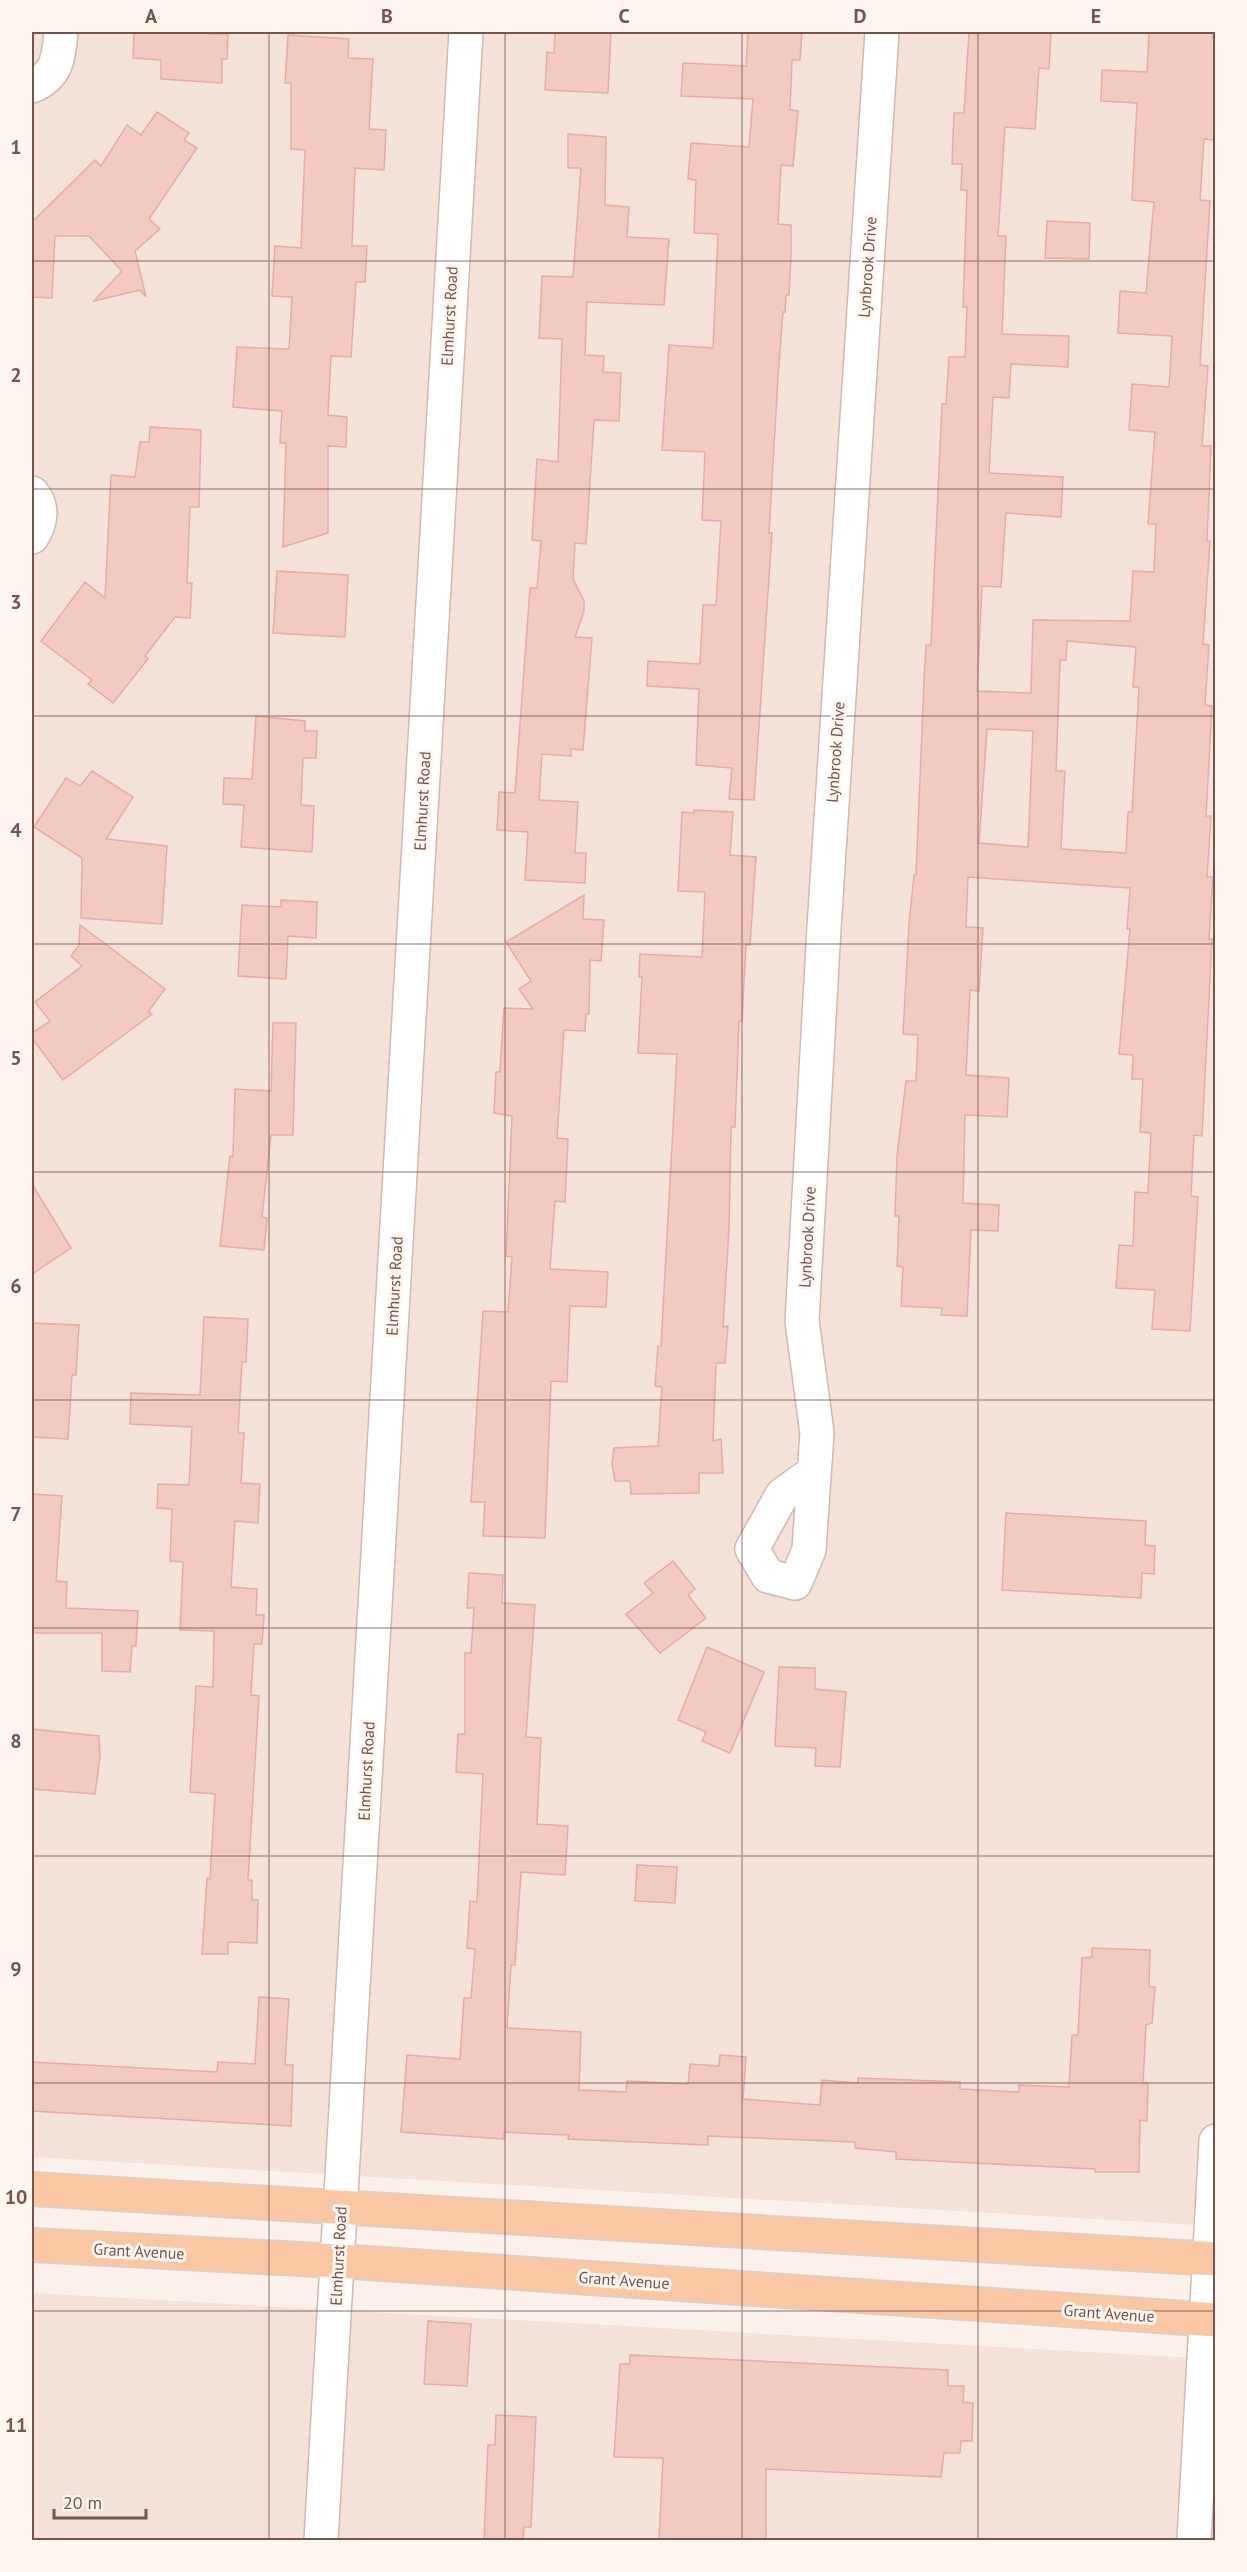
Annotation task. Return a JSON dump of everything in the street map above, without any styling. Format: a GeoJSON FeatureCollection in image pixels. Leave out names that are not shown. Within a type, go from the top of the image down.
{"type":"FeatureCollection","features":[{"type":"Feature","properties":{"kind":"main road"},"geometry":{"type":"LineString","coordinates":[[32,2189],[341,2205],[1211,2259]]}},
{"type":"Feature","properties":{"kind":"main road","name":"Grant Avenue"},"geometry":{"type":"LineString","coordinates":[[32,2245],[338,2262],[1211,2319]]}},
{"type":"Feature","properties":{"kind":"street"},"geometry":{"type":"LineString","coordinates":[[32,86],[45,81],[59,58],[61,32]]}},
{"type":"Feature","properties":{"kind":"street","name":"Elmhurst Road"},"geometry":{"type":"LineString","coordinates":[[321,2541],[465,32]]}},
{"type":"Feature","properties":{"kind":"street","name":"Lynbrook Drive"},"geometry":{"type":"LineString","coordinates":[[814,1472],[818,1433],[802,1321],[823,940],[882,32]]}},
{"type":"Feature","properties":{"kind":"street"},"geometry":{"type":"LineString","coordinates":[[32,494],[39,506],[41,516],[32,537]]}},
{"type":"Feature","properties":{"kind":"street"},"geometry":{"type":"LineString","coordinates":[[1194,2541],[1211,2319],[1215,2141]]}},
{"type":"Feature","properties":{"kind":"shaded area"},"geometry":{"type":"Polygon","coordinates":[[[32,32],[1215,32],[1215,2226],[32,2157],[32,32]]]}},
{"type":"Feature","properties":{"kind":"shaded area"},"geometry":{"type":"Polygon","coordinates":[[[32,2293],[1215,2359],[1215,2540],[32,2540],[32,2293]]]}},
{"type":"Feature","properties":{"kind":"building"},"geometry":{"type":"Polygon","coordinates":[[[134,32],[228,34],[227,59],[222,59],[222,83],[161,79],[161,60],[133,58],[134,32]]]}},
{"type":"Feature","properties":{"kind":"building"},"geometry":{"type":"Polygon","coordinates":[[[555,32],[611,32],[608,93],[545,90],[547,52],[554,53],[555,32]]]}},
{"type":"Feature","properties":{"kind":"building"},"geometry":{"type":"Polygon","coordinates":[[[748,32],[802,32],[800,60],[792,60],[790,110],[798,111],[793,166],[781,165],[778,224],[791,225],[791,257],[789,295],[786,295],[785,312],[783,312],[778,377],[769,533],[772,533],[754,800],[729,799],[732,768],[696,765],[699,689],[647,686],[648,661],[700,664],[703,605],[716,605],[721,521],[702,520],[705,452],[662,450],[669,345],[713,348],[718,234],[694,233],[696,180],[688,179],[691,143],[749,147],[753,99],[681,96],[683,63],[746,66],[748,32]]]}},
{"type":"Feature","properties":{"kind":"building"},"geometry":{"type":"Polygon","coordinates":[[[969,32],[1051,32],[1049,69],[1039,68],[1035,129],[1005,127],[998,236],[1006,236],[1002,334],[1069,336],[1068,367],[1011,364],[1009,398],[993,397],[989,473],[1063,477],[1061,517],[1006,513],[1001,587],[982,586],[977,691],[1031,693],[1033,620],[1130,621],[1133,571],[1154,572],[1156,524],[1148,524],[1155,432],[1129,430],[1132,384],[1169,387],[1172,336],[1118,333],[1120,291],[1146,293],[1154,202],[1132,200],[1137,103],[1101,101],[1102,70],[1147,72],[1149,32],[1215,32],[1214,140],[1204,139],[1200,200],[1210,201],[1200,365],[1208,366],[1202,446],[1211,446],[1207,541],[1210,541],[1203,644],[1209,645],[1205,705],[1212,706],[1206,816],[1211,816],[1207,877],[1213,877],[1209,939],[1212,939],[1202,1136],[1194,1135],[1191,1196],[1198,1197],[1190,1331],[1152,1329],[1155,1290],[1116,1288],[1119,1245],[1133,1246],[1135,1192],[1148,1193],[1151,1133],[1140,1132],[1143,1079],[1132,1079],[1133,1055],[1119,1054],[1130,929],[1127,929],[1130,888],[968,877],[966,927],[983,928],[979,991],[970,990],[966,1075],[1009,1078],[1007,1117],[965,1115],[963,1203],[999,1205],[998,1231],[971,1230],[967,1316],[941,1315],[942,1308],[901,1306],[903,1267],[897,1266],[899,1216],[895,1216],[897,1156],[906,1081],[916,1081],[918,1035],[903,1034],[909,924],[914,875],[916,875],[926,645],[931,645],[942,404],[946,404],[949,357],[965,357],[967,307],[963,307],[967,190],[961,190],[962,164],[952,164],[954,113],[964,113],[969,32]],[[1067,641],[1066,660],[1060,660],[1056,771],[1065,771],[1061,849],[1126,853],[1128,812],[1132,812],[1139,687],[1133,687],[1136,647],[1067,641]],[[987,729],[979,843],[1028,847],[1033,731],[987,729]]]}},
{"type":"Feature","properties":{"kind":"building"},"geometry":{"type":"Polygon","coordinates":[[[288,35],[349,39],[348,58],[373,59],[369,129],[386,130],[384,170],[355,168],[352,246],[367,246],[365,282],[356,282],[351,357],[331,356],[328,415],[347,417],[346,447],[328,446],[328,533],[283,547],[286,443],[280,443],[282,411],[233,407],[237,347],[289,349],[292,297],[272,296],[275,246],[301,248],[305,150],[291,149],[291,83],[285,83],[288,35]]]}},
{"type":"Feature","properties":{"kind":"building"},"geometry":{"type":"Polygon","coordinates":[[[157,112],[189,133],[184,140],[197,148],[149,219],[160,229],[135,251],[146,297],[140,290],[94,301],[122,271],[89,236],[55,236],[52,298],[32,297],[32,222],[95,160],[101,166],[127,125],[141,135],[157,112]]]}},
{"type":"Feature","properties":{"kind":"building"},"geometry":{"type":"Polygon","coordinates":[[[568,134],[606,137],[605,205],[629,207],[627,237],[669,239],[664,305],[587,302],[585,355],[604,356],[603,372],[621,373],[619,421],[594,420],[586,544],[575,543],[573,579],[584,601],[584,611],[575,637],[592,638],[583,750],[571,749],[571,756],[542,754],[539,800],[578,802],[575,853],[586,853],[585,883],[525,880],[528,832],[497,830],[499,792],[515,793],[530,588],[537,588],[541,541],[532,540],[537,459],[558,462],[562,339],[539,338],[542,276],[573,277],[581,168],[568,168],[568,134]]]}},
{"type":"Feature","properties":{"kind":"building"},"geometry":{"type":"Polygon","coordinates":[[[1047,221],[1090,223],[1089,259],[1045,258],[1047,221]]]}},
{"type":"Feature","properties":{"kind":"building"},"geometry":{"type":"Polygon","coordinates":[[[150,427],[201,430],[199,507],[190,507],[187,583],[192,583],[190,618],[175,617],[145,656],[148,659],[113,703],[88,684],[92,680],[41,641],[85,582],[105,598],[111,475],[135,477],[140,442],[149,442],[150,427]]]}},
{"type":"Feature","properties":{"kind":"building"},"geometry":{"type":"Polygon","coordinates":[[[277,571],[348,575],[345,637],[273,633],[277,571]]]}},
{"type":"Feature","properties":{"kind":"building"},"geometry":{"type":"Polygon","coordinates":[[[256,716],[305,721],[305,731],[317,731],[316,758],[303,758],[301,805],[314,806],[312,852],[241,847],[244,805],[223,804],[224,778],[252,779],[256,716]]]}},
{"type":"Feature","properties":{"kind":"building"},"geometry":{"type":"Polygon","coordinates":[[[92,771],[133,797],[106,839],[167,846],[162,924],[81,918],[82,858],[34,827],[66,778],[80,786],[92,771]]]}},
{"type":"Feature","properties":{"kind":"building"},"geometry":{"type":"Polygon","coordinates":[[[694,810],[733,812],[730,855],[756,857],[750,945],[746,945],[742,1021],[739,1021],[735,1127],[731,1127],[729,1229],[723,1327],[728,1326],[725,1363],[716,1363],[713,1441],[721,1439],[723,1473],[699,1473],[699,1493],[631,1494],[630,1481],[615,1481],[612,1464],[614,1448],[658,1446],[662,1387],[655,1386],[658,1346],[661,1346],[677,1054],[638,1053],[642,977],[639,977],[640,954],[702,957],[705,892],[678,891],[682,812],[694,813],[694,810]]]}},
{"type":"Feature","properties":{"kind":"building"},"geometry":{"type":"Polygon","coordinates":[[[584,895],[583,919],[604,920],[601,961],[590,960],[589,1014],[586,1014],[585,1031],[564,1030],[557,1138],[568,1139],[565,1202],[555,1201],[550,1269],[608,1272],[606,1307],[570,1306],[567,1382],[551,1381],[545,1538],[483,1536],[485,1502],[471,1502],[483,1311],[508,1312],[512,1257],[506,1256],[512,1116],[494,1113],[496,1072],[500,1072],[504,1008],[533,1009],[519,989],[531,981],[506,942],[584,895]]]}},
{"type":"Feature","properties":{"kind":"building"},"geometry":{"type":"Polygon","coordinates":[[[281,900],[317,902],[316,938],[288,936],[286,979],[238,976],[242,905],[281,907],[281,900]]]}},
{"type":"Feature","properties":{"kind":"building"},"geometry":{"type":"Polygon","coordinates":[[[80,925],[165,989],[148,1012],[152,1014],[63,1080],[32,1038],[32,1033],[50,1021],[35,1002],[82,966],[71,956],[79,945],[80,925]]]}},
{"type":"Feature","properties":{"kind":"building"},"geometry":{"type":"Polygon","coordinates":[[[273,1023],[296,1023],[293,1135],[271,1135],[262,1217],[267,1218],[264,1250],[220,1246],[230,1156],[233,1157],[235,1089],[271,1091],[273,1023]]]}},
{"type":"Feature","properties":{"kind":"building"},"geometry":{"type":"Polygon","coordinates":[[[32,1184],[71,1248],[32,1274],[32,1184]]]}},
{"type":"Feature","properties":{"kind":"building"},"geometry":{"type":"Polygon","coordinates":[[[204,1317],[248,1319],[246,1362],[242,1362],[238,1433],[244,1433],[241,1483],[260,1484],[258,1523],[235,1521],[231,1587],[257,1589],[256,1615],[264,1615],[262,1644],[254,1644],[251,1695],[259,1696],[248,1880],[252,1880],[252,1900],[258,1900],[257,1943],[228,1942],[228,1954],[202,1954],[207,1878],[210,1879],[215,1794],[190,1792],[196,1686],[213,1687],[214,1631],[180,1630],[183,1562],[170,1561],[172,1509],[157,1508],[158,1484],[189,1485],[192,1427],[130,1424],[131,1393],[200,1395],[204,1317]]]}},
{"type":"Feature","properties":{"kind":"building"},"geometry":{"type":"Polygon","coordinates":[[[32,1323],[79,1325],[76,1375],[72,1375],[68,1439],[32,1437],[32,1323]]]}},
{"type":"Feature","properties":{"kind":"building"},"geometry":{"type":"Polygon","coordinates":[[[32,1494],[62,1496],[56,1581],[67,1582],[66,1608],[138,1611],[136,1646],[132,1646],[130,1672],[102,1671],[102,1633],[32,1633],[32,1494]]]}},
{"type":"Feature","properties":{"kind":"building"},"geometry":{"type":"Polygon","coordinates":[[[1006,1513],[1146,1521],[1145,1545],[1155,1546],[1154,1574],[1142,1573],[1141,1598],[1002,1590],[1006,1513]]]}},
{"type":"Feature","properties":{"kind":"building"},"geometry":{"type":"Polygon","coordinates":[[[673,1561],[695,1589],[688,1595],[706,1618],[660,1653],[626,1614],[653,1593],[644,1583],[673,1561]]]}},
{"type":"Feature","properties":{"kind":"building"},"geometry":{"type":"Polygon","coordinates":[[[469,1573],[503,1575],[502,1603],[535,1605],[526,1737],[541,1738],[537,1824],[568,1826],[565,1875],[521,1872],[515,1965],[511,1965],[507,2028],[581,2032],[579,2090],[626,2092],[627,2081],[688,2084],[690,2064],[719,2066],[720,2055],[746,2057],[743,2099],[820,2105],[822,2080],[858,2083],[858,2078],[960,2082],[960,2089],[1019,2092],[1019,2085],[1069,2087],[1072,2035],[1078,2035],[1082,1958],[1092,1957],[1092,1948],[1150,1950],[1149,1987],[1155,1987],[1152,2023],[1146,2025],[1143,2083],[1148,2083],[1147,2121],[1140,2120],[1139,2172],[1095,2172],[1095,2169],[896,2159],[896,2152],[855,2148],[855,2142],[708,2136],[708,2145],[568,2139],[569,2135],[504,2132],[504,2139],[401,2132],[407,2055],[460,2059],[464,1998],[471,1998],[475,1949],[467,1948],[470,1901],[477,1902],[483,1774],[456,1772],[458,1734],[465,1734],[465,1653],[471,1653],[474,1608],[467,1608],[469,1573]]]}},
{"type":"Feature","properties":{"kind":"building"},"geometry":{"type":"Polygon","coordinates":[[[707,1647],[764,1672],[730,1753],[702,1741],[706,1732],[678,1720],[707,1647]]]}},
{"type":"Feature","properties":{"kind":"building"},"geometry":{"type":"Polygon","coordinates":[[[779,1667],[815,1668],[815,1689],[846,1692],[840,1767],[815,1766],[816,1748],[775,1746],[779,1667]]]}},
{"type":"Feature","properties":{"kind":"building"},"geometry":{"type":"Polygon","coordinates":[[[32,1729],[99,1736],[100,1756],[95,1794],[32,1789],[32,1729]]]}},
{"type":"Feature","properties":{"kind":"building"},"geometry":{"type":"Polygon","coordinates":[[[637,1865],[677,1867],[675,1903],[635,1901],[637,1865]]]}},
{"type":"Feature","properties":{"kind":"building"},"geometry":{"type":"Polygon","coordinates":[[[259,1997],[289,1999],[285,2065],[293,2065],[291,2126],[32,2111],[32,2062],[217,2072],[218,2062],[255,2064],[259,1997]]]}},
{"type":"Feature","properties":{"kind":"building"},"geometry":{"type":"Polygon","coordinates":[[[428,2321],[471,2324],[467,2386],[424,2384],[428,2321]]]}},
{"type":"Feature","properties":{"kind":"building"},"geometry":{"type":"Polygon","coordinates":[[[630,2355],[948,2370],[948,2386],[964,2386],[963,2402],[973,2403],[972,2441],[961,2441],[960,2453],[944,2453],[941,2477],[766,2469],[766,2541],[659,2541],[663,2458],[614,2457],[620,2364],[630,2364],[630,2355]]]}},
{"type":"Feature","properties":{"kind":"building"},"geometry":{"type":"Polygon","coordinates":[[[496,2415],[536,2417],[531,2527],[524,2527],[523,2541],[484,2541],[488,2445],[495,2445],[496,2415]]]}}]}
